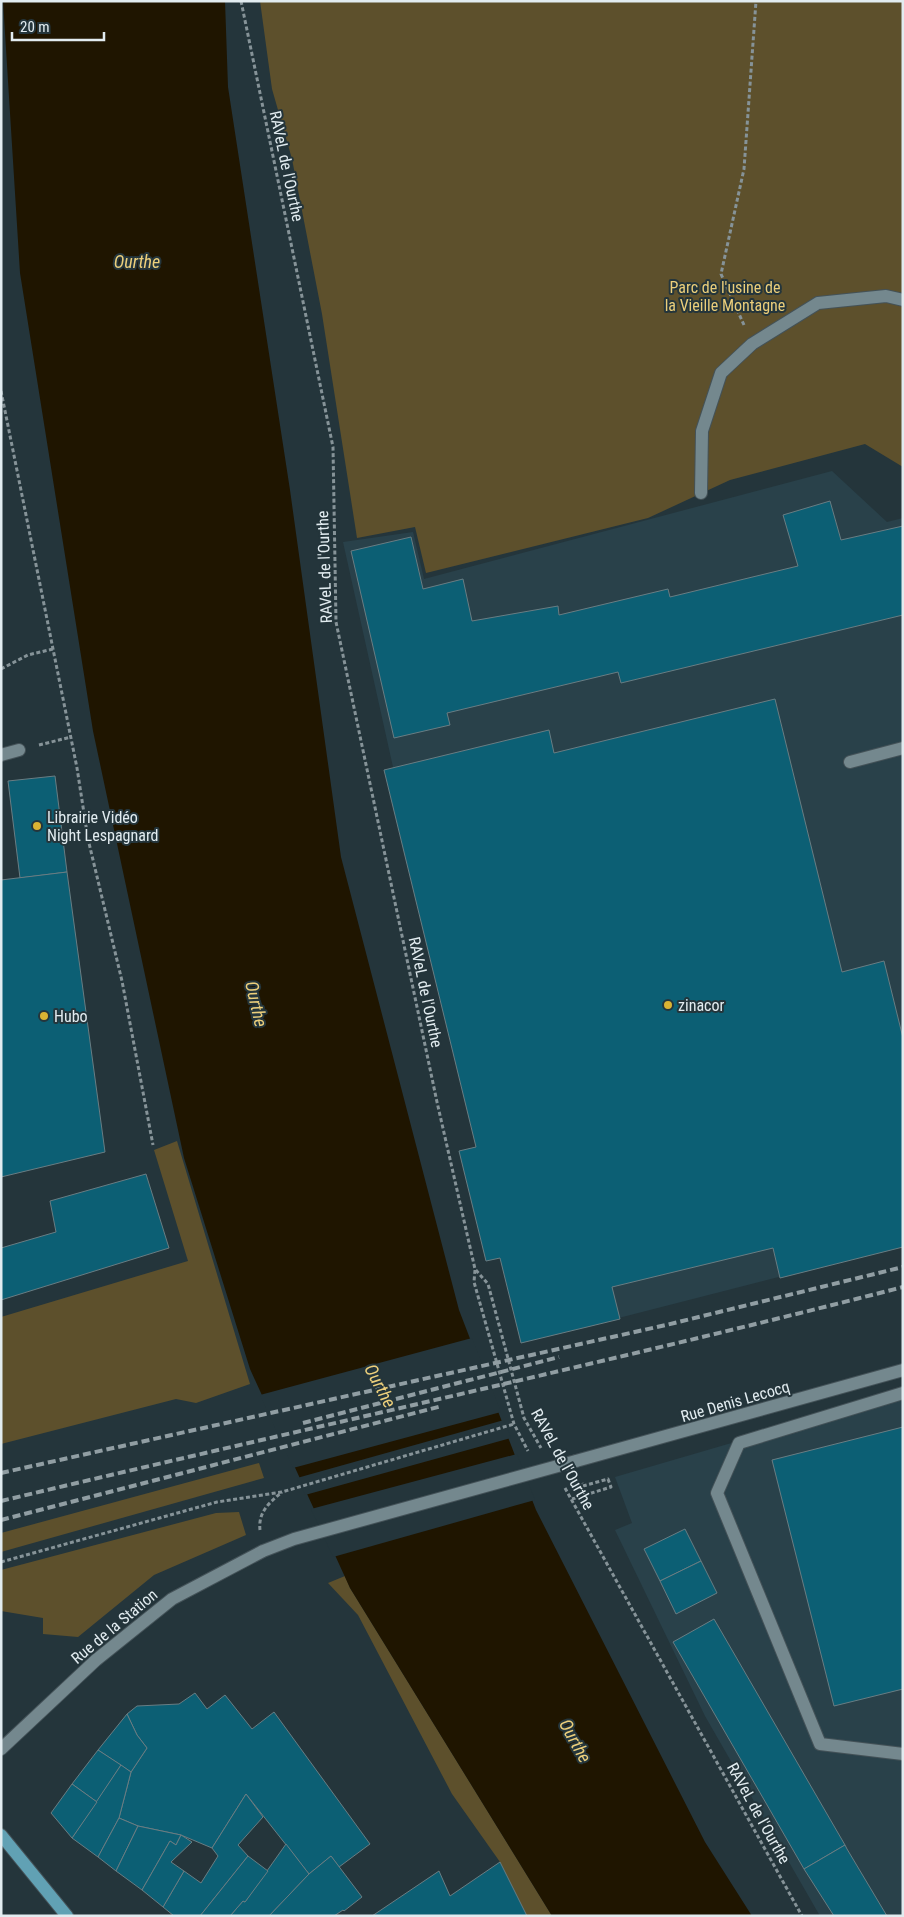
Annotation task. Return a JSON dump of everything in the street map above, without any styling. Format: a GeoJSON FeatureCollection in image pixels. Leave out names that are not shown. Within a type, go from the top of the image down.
{"type":"FeatureCollection","features":[{"type":"Feature","properties":{"kind":"main road"},"geometry":{"type":"LineString","coordinates":[[1,1835],[67,1916]]}},
{"type":"Feature","properties":{"kind":"street"},"geometry":{"type":"LineString","coordinates":[[702,493],[702,431],[721,373],[752,344],[818,303],[886,296],[903,300]]}},
{"type":"Feature","properties":{"kind":"street"},"geometry":{"type":"LineString","coordinates":[[850,762],[903,748]]}},
{"type":"Feature","properties":{"kind":"street"},"geometry":{"type":"LineString","coordinates":[[1,755],[19,750]]}},
{"type":"Feature","properties":{"kind":"street","name":"Rue Denis Lecocq"},"geometry":{"type":"LineString","coordinates":[[576,1461],[903,1370]]}},
{"type":"Feature","properties":{"kind":"street"},"geometry":{"type":"LineString","coordinates":[[903,1393],[740,1443],[717,1493],[820,1744],[903,1754]]}},
{"type":"Feature","properties":{"kind":"street","name":"Rue de la Station"},"geometry":{"type":"LineString","coordinates":[[1,1749],[96,1660],[172,1599],[263,1551],[294,1540],[576,1461]]}},
{"type":"Feature","properties":{"kind":"path","name":"RAVeL de l'Ourthe"},"geometry":{"type":"LineString","coordinates":[[241,1],[333,447],[336,622],[433,1083],[475,1269],[488,1284],[524,1418],[545,1455]]}},
{"type":"Feature","properties":{"kind":"path"},"geometry":{"type":"LineString","coordinates":[[752,344],[721,274],[744,169],[756,25],[756,1]]}},
{"type":"Feature","properties":{"kind":"path"},"geometry":{"type":"LineString","coordinates":[[1,391],[71,737],[88,839],[122,981],[153,1145]]}},
{"type":"Feature","properties":{"kind":"path"},"geometry":{"type":"LineString","coordinates":[[1,669],[28,655],[53,649]]}},
{"type":"Feature","properties":{"kind":"path"},"geometry":{"type":"LineString","coordinates":[[19,750],[71,737]]}},
{"type":"Feature","properties":{"kind":"path"},"geometry":{"type":"LineString","coordinates":[[475,1269],[474,1282],[514,1424],[527,1452]]}},
{"type":"Feature","properties":{"kind":"path"},"geometry":{"type":"LineString","coordinates":[[1,1562],[217,1502],[282,1492],[514,1424]]}},
{"type":"Feature","properties":{"kind":"path"},"geometry":{"type":"LineString","coordinates":[[572,1499],[611,1487],[608,1479],[583,1486]]}},
{"type":"Feature","properties":{"kind":"path","name":"RAVeL de l'Ourthe"},"geometry":{"type":"LineString","coordinates":[[563,1484],[802,1916]]}},
{"type":"Feature","properties":{"kind":"path"},"geometry":{"type":"LineString","coordinates":[[260,1537],[259,1520],[266,1506],[282,1492]]}},
{"type":"Feature","properties":{"kind":"shaded area","name":"zinacor"},"geometry":{"type":"Polygon","coordinates":[[[832,471],[887,522],[903,518],[903,1245],[521,1343],[343,542],[413,532],[424,579],[832,471]]]}},
{"type":"Feature","properties":{"kind":"shaded area"},"geometry":{"type":"Polygon","coordinates":[[[903,1393],[903,1916],[820,1916],[705,1716],[615,1530],[632,1523],[615,1477],[903,1393]]]}},
{"type":"Feature","properties":{"kind":"green space","name":"Parc de l'usine de la Vieille Montagne"},"geometry":{"type":"Polygon","coordinates":[[[260,1],[903,1],[903,467],[865,444],[730,480],[648,518],[426,573],[415,527],[357,538],[322,314],[292,159],[272,89],[260,1]]]}},
{"type":"Feature","properties":{"kind":"green space"},"geometry":{"type":"Polygon","coordinates":[[[177,1141],[250,1384],[196,1403],[176,1399],[1,1444],[1,1317],[188,1261],[154,1150],[177,1141]]]}},
{"type":"Feature","properties":{"kind":"green space"},"geometry":{"type":"Polygon","coordinates":[[[259,1463],[264,1478],[1,1552],[1,1533],[259,1463]]]}},
{"type":"Feature","properties":{"kind":"green space"},"geometry":{"type":"Polygon","coordinates":[[[239,1512],[246,1535],[154,1575],[78,1637],[43,1634],[43,1618],[1,1611],[1,1570],[216,1513],[239,1512]]]}},
{"type":"Feature","properties":{"kind":"green space"},"geometry":{"type":"Polygon","coordinates":[[[345,1576],[350,1588],[552,1916],[527,1916],[500,1862],[452,1794],[358,1615],[328,1583],[345,1576]]]}},
{"type":"Feature","properties":{"kind":"water","name":"Ourthe"},"geometry":{"type":"Polygon","coordinates":[[[3,1],[225,1],[228,87],[290,490],[341,857],[459,1310],[536,1510],[705,1842],[752,1916],[552,1916],[350,1588],[250,1369],[184,1158],[93,731],[20,273],[3,1]]]}},
{"type":"Feature","properties":{"kind":"pier"},"geometry":{"type":"Polygon","coordinates":[[[472,1338],[501,1412],[293,1468],[260,1395],[472,1338]]]}},
{"type":"Feature","properties":{"kind":"pier"},"geometry":{"type":"Polygon","coordinates":[[[504,1420],[511,1438],[305,1495],[297,1478],[504,1420]]]}},
{"type":"Feature","properties":{"kind":"pier"},"geometry":{"type":"Polygon","coordinates":[[[517,1454],[535,1500],[333,1557],[311,1509],[517,1454]]]}},
{"type":"Feature","properties":{"kind":"building"},"geometry":{"type":"Polygon","coordinates":[[[830,501],[841,540],[903,526],[903,615],[621,683],[618,672],[447,713],[450,725],[394,738],[351,551],[411,537],[423,589],[463,579],[472,621],[558,606],[559,615],[668,589],[670,597],[798,566],[783,515],[830,501]]]}},
{"type":"Feature","properties":{"kind":"building","name":"zinacor"},"geometry":{"type":"Polygon","coordinates":[[[775,699],[842,972],[884,961],[903,1038],[903,1247],[780,1278],[773,1248],[612,1287],[620,1319],[521,1343],[500,1258],[486,1261],[459,1151],[476,1147],[384,770],[549,730],[554,753],[775,699]]]}},
{"type":"Feature","properties":{"kind":"building","name":"Librairie Vidéo Night Lespagnard"},"geometry":{"type":"Polygon","coordinates":[[[55,776],[67,872],[20,878],[8,781],[55,776]]]}},
{"type":"Feature","properties":{"kind":"building","name":"Hubo"},"geometry":{"type":"Polygon","coordinates":[[[67,872],[105,1152],[1,1177],[1,880],[67,872]]]}},
{"type":"Feature","properties":{"kind":"building"},"geometry":{"type":"Polygon","coordinates":[[[146,1174],[169,1248],[1,1300],[1,1248],[56,1232],[50,1201],[146,1174]]]}},
{"type":"Feature","properties":{"kind":"building"},"geometry":{"type":"Polygon","coordinates":[[[903,1427],[903,1689],[834,1706],[772,1460],[903,1427]]]}},
{"type":"Feature","properties":{"kind":"building"},"geometry":{"type":"Polygon","coordinates":[[[685,1529],[701,1561],[660,1581],[644,1549],[685,1529]]]}},
{"type":"Feature","properties":{"kind":"building"},"geometry":{"type":"Polygon","coordinates":[[[701,1561],[717,1593],[676,1614],[660,1581],[701,1561]]]}},
{"type":"Feature","properties":{"kind":"building"},"geometry":{"type":"Polygon","coordinates":[[[714,1619],[845,1845],[804,1869],[673,1642],[714,1619]]]}},
{"type":"Feature","properties":{"kind":"building"},"geometry":{"type":"Polygon","coordinates":[[[195,1693],[207,1709],[225,1695],[252,1729],[274,1712],[370,1844],[339,1867],[331,1856],[309,1874],[246,1794],[212,1848],[181,1835],[138,1826],[119,1818],[131,1772],[147,1748],[137,1735],[127,1714],[137,1706],[179,1704],[195,1693]]]}},
{"type":"Feature","properties":{"kind":"building"},"geometry":{"type":"Polygon","coordinates":[[[127,1714],[137,1735],[147,1748],[131,1772],[98,1750],[127,1714]]]}},
{"type":"Feature","properties":{"kind":"building"},"geometry":{"type":"Polygon","coordinates":[[[98,1750],[121,1765],[97,1802],[72,1784],[98,1750]]]}},
{"type":"Feature","properties":{"kind":"building"},"geometry":{"type":"Polygon","coordinates":[[[121,1765],[131,1772],[119,1818],[98,1857],[72,1838],[121,1765]]]}},
{"type":"Feature","properties":{"kind":"building"},"geometry":{"type":"Polygon","coordinates":[[[72,1784],[97,1802],[72,1838],[51,1813],[72,1784]]]}},
{"type":"Feature","properties":{"kind":"building"},"geometry":{"type":"Polygon","coordinates":[[[246,1794],[263,1817],[238,1845],[248,1856],[200,1916],[174,1916],[163,1907],[184,1871],[201,1883],[218,1856],[212,1848],[246,1794]]]}},
{"type":"Feature","properties":{"kind":"building"},"geometry":{"type":"Polygon","coordinates":[[[119,1818],[138,1826],[116,1871],[98,1857],[119,1818]]]}},
{"type":"Feature","properties":{"kind":"building"},"geometry":{"type":"Polygon","coordinates":[[[138,1826],[181,1835],[176,1845],[170,1841],[142,1890],[116,1871],[138,1826]]]}},
{"type":"Feature","properties":{"kind":"building"},"geometry":{"type":"Polygon","coordinates":[[[181,1835],[192,1842],[171,1862],[184,1871],[163,1907],[142,1890],[170,1841],[176,1845],[181,1835]]]}},
{"type":"Feature","properties":{"kind":"building"},"geometry":{"type":"Polygon","coordinates":[[[286,1844],[309,1874],[269,1916],[230,1916],[243,1901],[245,1902],[286,1844]]]}},
{"type":"Feature","properties":{"kind":"building"},"geometry":{"type":"Polygon","coordinates":[[[845,1845],[887,1916],[834,1916],[804,1869],[845,1845]]]}},
{"type":"Feature","properties":{"kind":"building"},"geometry":{"type":"Polygon","coordinates":[[[248,1856],[268,1871],[245,1902],[243,1901],[230,1916],[200,1916],[248,1856]]]}},
{"type":"Feature","properties":{"kind":"building"},"geometry":{"type":"Polygon","coordinates":[[[331,1856],[362,1897],[334,1916],[269,1916],[309,1874],[331,1856]]]}},
{"type":"Feature","properties":{"kind":"building"},"geometry":{"type":"Polygon","coordinates":[[[500,1862],[527,1916],[372,1916],[439,1871],[450,1896],[500,1862]]]}},
{"type":"Feature","properties":{"kind":"railway"},"geometry":{"type":"LineString","coordinates":[[1,1473],[666,1325],[903,1267]]}},
{"type":"Feature","properties":{"kind":"railway"},"geometry":{"type":"LineString","coordinates":[[1,1501],[566,1370],[903,1287]]}},
{"type":"Feature","properties":{"kind":"railway"},"geometry":{"type":"LineString","coordinates":[[303,1423],[559,1357]]}},
{"type":"Feature","properties":{"kind":"railway"},"geometry":{"type":"LineString","coordinates":[[1,1520],[442,1406]]}},
{"type":"Feature","properties":{"kind":"place","name":"Librairie Vidéo Night Lespagnard"},"geometry":{"type":"Point","coordinates":[37,826]}},
{"type":"Feature","properties":{"kind":"place","name":"zinacor"},"geometry":{"type":"Point","coordinates":[668,1005]}},
{"type":"Feature","properties":{"kind":"place","name":"Hubo"},"geometry":{"type":"Point","coordinates":[44,1016]}}]}
